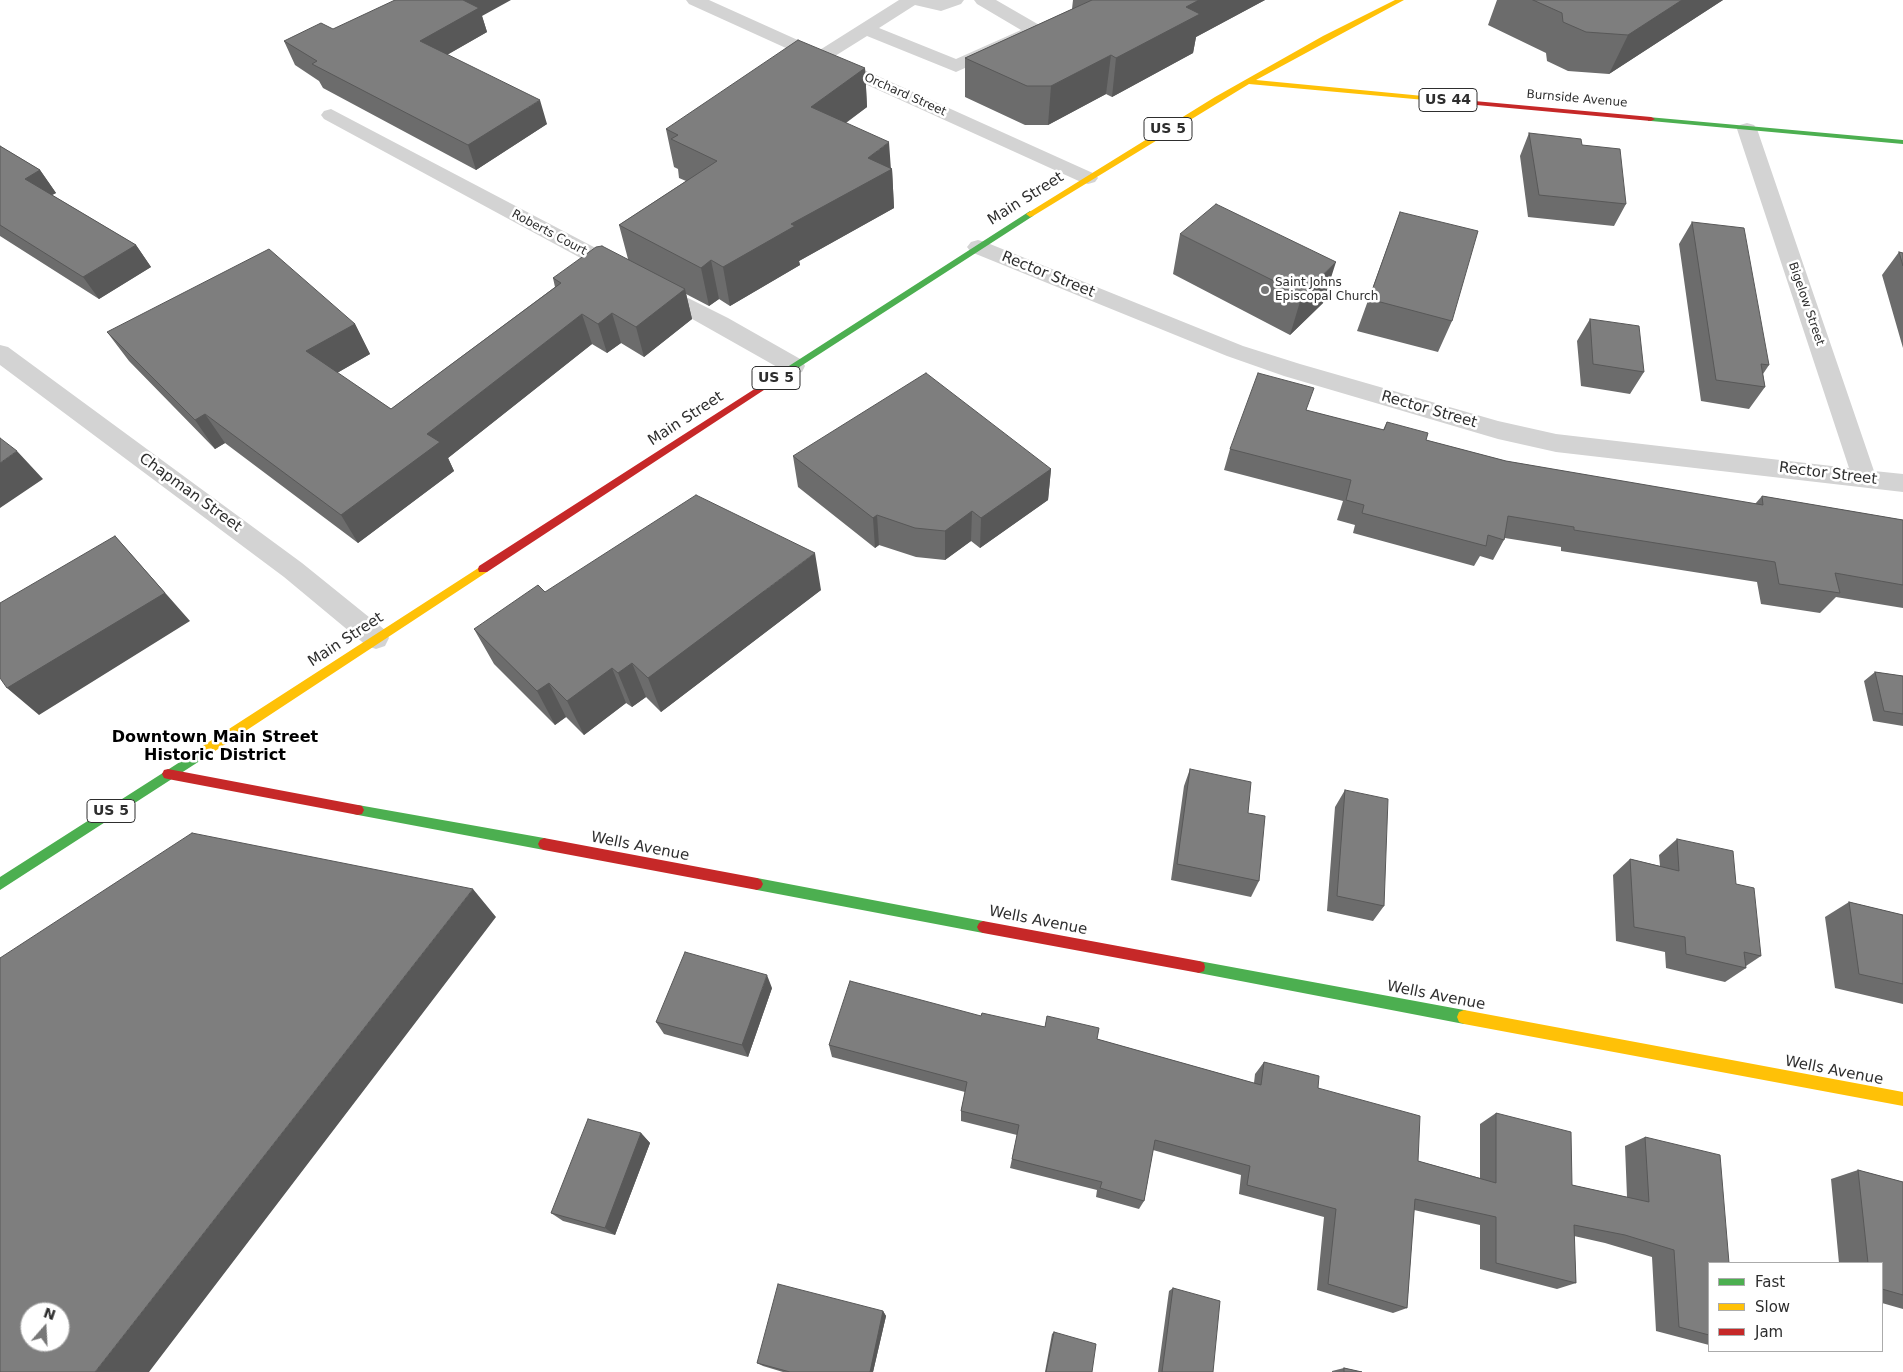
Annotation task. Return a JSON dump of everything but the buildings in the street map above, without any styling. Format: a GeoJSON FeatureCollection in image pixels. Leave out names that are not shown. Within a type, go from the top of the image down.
{"type":"FeatureCollection","features":[{"type":"Feature","properties":{"kind":"main road","name":"Main Street"},"geometry":{"type":"LineString","coordinates":[[0,884],[978,247],[1088,178],[1248,82],[1400,0]]}},
{"type":"Feature","properties":{"kind":"main road","name":"Burnside Avenue"},"geometry":{"type":"LineString","coordinates":[[1248,82],[1903,142]]}},
{"type":"Feature","properties":{"kind":"main road","name":"Wells Avenue"},"geometry":{"type":"LineString","coordinates":[[168,774],[1903,1099]]}},
{"type":"Feature","properties":{"kind":"street","name":"Orchard Street"},"geometry":{"type":"LineString","coordinates":[[695,0],[1088,178]]}},
{"type":"Feature","properties":{"kind":"street"},"geometry":{"type":"LineString","coordinates":[[821,57],[911,0]]}},
{"type":"Feature","properties":{"kind":"street"},"geometry":{"type":"LineString","coordinates":[[918,0],[941,6],[955,0]]}},
{"type":"Feature","properties":{"kind":"street"},"geometry":{"type":"LineString","coordinates":[[865,29],[956,66],[1035,30],[983,0]]}},
{"type":"Feature","properties":{"kind":"street","name":"Roberts Court"},"geometry":{"type":"LineString","coordinates":[[330,115],[720,323],[794,366]]}},
{"type":"Feature","properties":{"kind":"street","name":"Bigelow Street"},"geometry":{"type":"LineString","coordinates":[[1746,128],[1865,479]]}},
{"type":"Feature","properties":{"kind":"street","name":"Rector Street"},"geometry":{"type":"LineString","coordinates":[[978,247],[1235,351],[1292,370],[1498,430],[1556,443],[1903,483]]}},
{"type":"Feature","properties":{"kind":"street","name":"Chapman Street"},"geometry":{"type":"LineString","coordinates":[[0,353],[293,570],[376,638]]}},
{"type":"Feature","properties":{"kind":"traffic: fast"},"geometry":{"type":"LineString","coordinates":[[1651,119],[1903,142]]}},
{"type":"Feature","properties":{"kind":"traffic: fast"},"geometry":{"type":"LineString","coordinates":[[767,384],[1030,214]]}},
{"type":"Feature","properties":{"kind":"traffic: fast"},"geometry":{"type":"LineString","coordinates":[[0,884],[205,751]]}},
{"type":"Feature","properties":{"kind":"traffic: fast"},"geometry":{"type":"LineString","coordinates":[[358,810],[544,844]]}},
{"type":"Feature","properties":{"kind":"traffic: fast"},"geometry":{"type":"LineString","coordinates":[[757,884],[983,927]]}},
{"type":"Feature","properties":{"kind":"traffic: fast"},"geometry":{"type":"LineString","coordinates":[[1199,967],[1464,1017]]}},
{"type":"Feature","properties":{"kind":"traffic: slow"},"geometry":{"type":"LineString","coordinates":[[1030,214],[1218,99],[1326,38],[1400,0]]}},
{"type":"Feature","properties":{"kind":"traffic: slow"},"geometry":{"type":"LineString","coordinates":[[1248,82],[1444,100]]}},
{"type":"Feature","properties":{"kind":"traffic: slow"},"geometry":{"type":"LineString","coordinates":[[205,751],[483,569]]}},
{"type":"Feature","properties":{"kind":"traffic: slow"},"geometry":{"type":"LineString","coordinates":[[1464,1017],[1903,1099]]}},
{"type":"Feature","properties":{"kind":"traffic: jam"},"geometry":{"type":"LineString","coordinates":[[1444,100],[1651,119]]}},
{"type":"Feature","properties":{"kind":"traffic: jam"},"geometry":{"type":"LineString","coordinates":[[483,569],[767,384]]}},
{"type":"Feature","properties":{"kind":"traffic: jam"},"geometry":{"type":"LineString","coordinates":[[168,774],[358,810]]}},
{"type":"Feature","properties":{"kind":"traffic: jam"},"geometry":{"type":"LineString","coordinates":[[544,844],[757,884]]}},
{"type":"Feature","properties":{"kind":"traffic: jam"},"geometry":{"type":"LineString","coordinates":[[983,927],[1199,967]]}},
{"type":"Feature","properties":{"kind":"place","name":"Saint Johns Episcopal Church"},"geometry":{"type":"Point","coordinates":[1265,290]}},
{"type":"Feature","properties":{"kind":"district","name":"Downtown Main Street Historic District"},"geometry":{"type":"Point","coordinates":[215,747]}}]}
